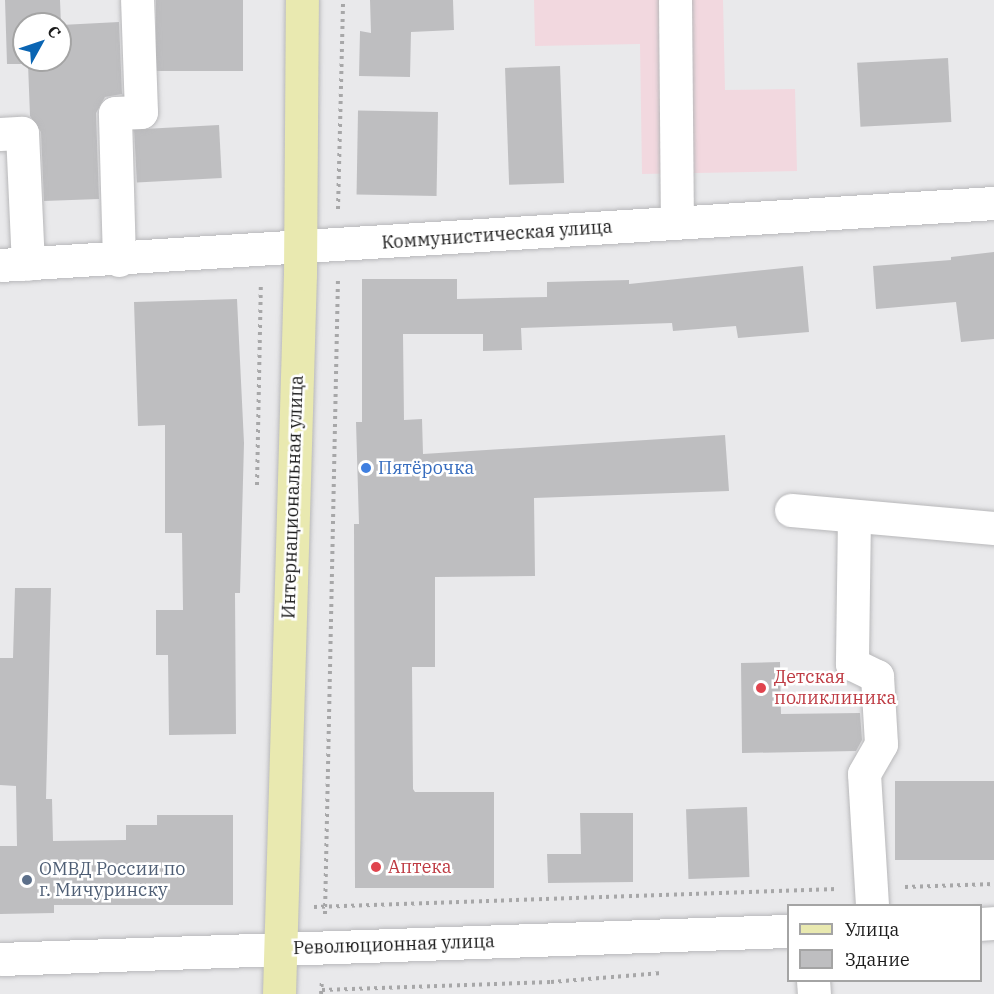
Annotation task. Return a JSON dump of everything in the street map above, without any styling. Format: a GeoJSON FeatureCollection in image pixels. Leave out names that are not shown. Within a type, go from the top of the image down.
{"type":"FeatureCollection","features":[{"type":"Feature","properties":{"kind":"main road","name":"Интернациональная улица"},"geometry":{"type":"LineString","coordinates":[[279,994],[279,908],[300,249],[302,0]]}},
{"type":"Feature","properties":{"kind":"street"},"geometry":{"type":"LineString","coordinates":[[119,260],[115,113],[141,112],[137,0]]}},
{"type":"Feature","properties":{"kind":"street"},"geometry":{"type":"LineString","coordinates":[[675,0],[677,222]]}},
{"type":"Feature","properties":{"kind":"street"},"geometry":{"type":"LineString","coordinates":[[0,134],[22,133],[14,265]]}},
{"type":"Feature","properties":{"kind":"street","name":"Коммунистическая улица"},"geometry":{"type":"LineString","coordinates":[[14,265],[300,249],[677,222],[994,203]]}},
{"type":"Feature","properties":{"kind":"street"},"geometry":{"type":"LineString","coordinates":[[791,510],[994,528]]}},
{"type":"Feature","properties":{"kind":"street"},"geometry":{"type":"LineString","coordinates":[[854,516],[852,664],[877,676],[881,744],[864,774],[872,897]]}},
{"type":"Feature","properties":{"kind":"street","name":"Революционная улица"},"geometry":{"type":"LineString","coordinates":[[0,959],[787,931]]}},
{"type":"Feature","properties":{"kind":"path"},"geometry":{"type":"LineString","coordinates":[[343,0],[325,906],[321,992],[552,982],[670,972]]}},
{"type":"Feature","properties":{"kind":"path"},"geometry":{"type":"LineString","coordinates":[[279,908],[872,897],[994,884]]}},
{"type":"Feature","properties":{"kind":"shaded area"},"geometry":{"type":"Polygon","coordinates":[[[534,0],[723,0],[725,90],[795,89],[797,171],[642,174],[640,44],[535,46],[534,0]]]}},
{"type":"Feature","properties":{"kind":"building"},"geometry":{"type":"Polygon","coordinates":[[[5,0],[60,0],[60,12],[12,12],[12,64],[7,64],[5,0]]]}},
{"type":"Feature","properties":{"kind":"building"},"geometry":{"type":"Polygon","coordinates":[[[156,0],[243,0],[243,71],[156,71],[156,0]]]}},
{"type":"Feature","properties":{"kind":"building"},"geometry":{"type":"Polygon","coordinates":[[[370,0],[453,0],[454,30],[411,32],[410,77],[359,76],[360,31],[371,33],[370,0]]]}},
{"type":"Feature","properties":{"kind":"building"},"geometry":{"type":"Polygon","coordinates":[[[119,22],[122,94],[105,97],[96,113],[99,199],[44,201],[41,132],[30,116],[28,72],[72,72],[72,24],[119,22]]]}},
{"type":"Feature","properties":{"kind":"building"},"geometry":{"type":"Polygon","coordinates":[[[948,58],[951,122],[860,127],[857,63],[948,58]]]}},
{"type":"Feature","properties":{"kind":"building"},"geometry":{"type":"Polygon","coordinates":[[[560,66],[564,183],[509,185],[505,68],[560,66]]]}},
{"type":"Feature","properties":{"kind":"building"},"geometry":{"type":"Polygon","coordinates":[[[358,111],[438,112],[437,196],[357,195],[358,111]]]}},
{"type":"Feature","properties":{"kind":"building"},"geometry":{"type":"Polygon","coordinates":[[[219,125],[222,178],[137,182],[134,129],[219,125]]]}},
{"type":"Feature","properties":{"kind":"building"},"geometry":{"type":"Polygon","coordinates":[[[994,252],[994,339],[961,342],[956,302],[876,309],[873,266],[951,260],[951,257],[994,252]]]}},
{"type":"Feature","properties":{"kind":"building"},"geometry":{"type":"Polygon","coordinates":[[[803,266],[809,332],[738,338],[736,326],[673,331],[672,323],[521,328],[522,350],[483,351],[483,334],[403,334],[404,420],[422,419],[423,454],[725,435],[729,491],[534,498],[535,576],[435,577],[435,667],[412,667],[413,789],[415,792],[494,792],[494,888],[355,888],[354,524],[359,524],[356,422],[362,422],[362,279],[457,279],[457,299],[547,297],[547,282],[629,280],[629,284],[803,266]]]}},
{"type":"Feature","properties":{"kind":"building"},"geometry":{"type":"Polygon","coordinates":[[[237,299],[244,443],[240,593],[235,593],[236,734],[169,735],[168,655],[156,655],[156,610],[183,610],[182,533],[165,533],[165,425],[138,426],[134,302],[237,299]]]}},
{"type":"Feature","properties":{"kind":"building"},"geometry":{"type":"Polygon","coordinates":[[[15,588],[51,588],[46,799],[52,799],[53,841],[126,840],[126,825],[157,825],[157,815],[233,815],[233,905],[54,905],[54,913],[0,914],[0,846],[17,846],[16,786],[0,785],[0,658],[13,658],[15,588]]]}},
{"type":"Feature","properties":{"kind":"building","name":"Детская поликлиника"},"geometry":{"type":"Polygon","coordinates":[[[780,662],[781,714],[860,713],[862,740],[856,751],[742,753],[741,663],[780,662]]]}},
{"type":"Feature","properties":{"kind":"building"},"geometry":{"type":"Polygon","coordinates":[[[895,781],[994,781],[994,860],[895,860],[895,781]]]}},
{"type":"Feature","properties":{"kind":"building"},"geometry":{"type":"Polygon","coordinates":[[[747,807],[749,877],[688,879],[686,809],[747,807]]]}},
{"type":"Feature","properties":{"kind":"building"},"geometry":{"type":"Polygon","coordinates":[[[580,813],[633,813],[633,882],[548,883],[547,854],[581,854],[580,813]]]}},
{"type":"Feature","properties":{"kind":"place","name":"Пятёрочка"},"geometry":{"type":"Point","coordinates":[366,468]}},
{"type":"Feature","properties":{"kind":"place","name":"Детская поликлиника"},"geometry":{"type":"Point","coordinates":[761,688]}},
{"type":"Feature","properties":{"kind":"place","name":"Аптека"},"geometry":{"type":"Point","coordinates":[376,867]}},
{"type":"Feature","properties":{"kind":"place","name":"ОМВД России по г. Мичуринску"},"geometry":{"type":"Point","coordinates":[27,880]}}]}
